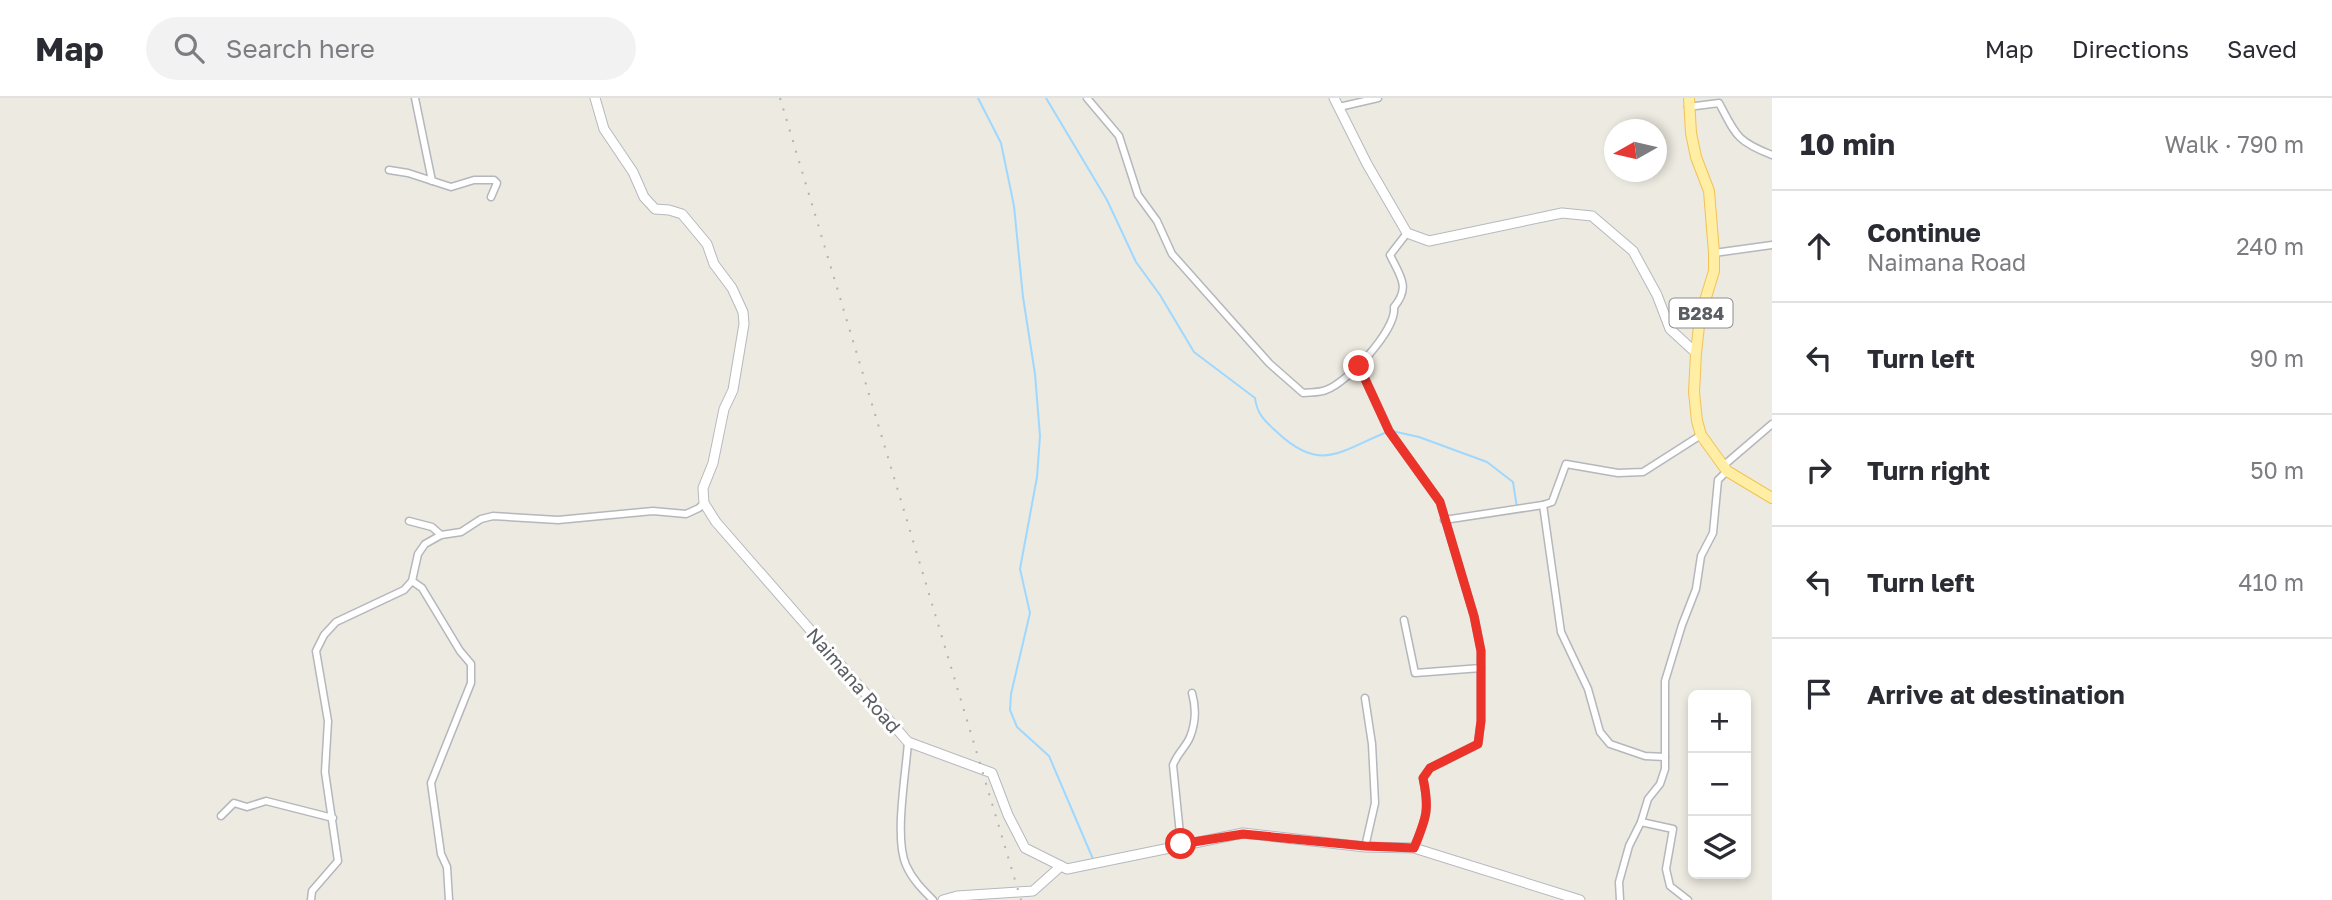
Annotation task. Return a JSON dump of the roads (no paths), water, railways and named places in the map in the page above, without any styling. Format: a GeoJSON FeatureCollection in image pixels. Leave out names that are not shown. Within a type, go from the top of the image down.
{"type":"FeatureCollection","features":[{"type":"Feature","properties":{"kind":"main road","name":"B284"},"geometry":{"type":"LineString","coordinates":[[1689,103],[1696,157],[1709,191],[1714,253],[1714,271],[1700,317],[1696,353],[1694,392],[1701,435],[1725,468],[1772,498]]}},
{"type":"Feature","properties":{"kind":"street"},"geometry":{"type":"LineString","coordinates":[[415,98],[432,181]]}},
{"type":"Feature","properties":{"kind":"street"},"geometry":{"type":"LineString","coordinates":[[311,900],[312,891],[338,862],[325,772],[328,720],[316,651],[324,635],[336,622],[404,590],[412,581],[418,554],[425,544],[441,535],[461,532],[481,519],[494,516],[558,520],[653,511],[686,514],[704,503],[704,488],[713,463],[724,409],[733,390],[744,324],[743,312],[732,288],[714,264],[707,244],[682,214],[655,209],[644,197],[632,172],[604,129],[595,98]]}},
{"type":"Feature","properties":{"kind":"street"},"geometry":{"type":"LineString","coordinates":[[1087,98],[1119,136],[1138,195],[1157,221],[1172,254],[1269,363],[1303,393],[1326,390],[1359,366],[1377,345],[1395,315],[1394,307],[1402,296],[1403,283],[1390,255],[1407,233]]}},
{"type":"Feature","properties":{"kind":"street"},"geometry":{"type":"LineString","coordinates":[[1378,98],[1337,103],[1407,233],[1429,241],[1562,213],[1592,216],[1633,251],[1657,295],[1670,329],[1696,353]]}},
{"type":"Feature","properties":{"kind":"street"},"geometry":{"type":"LineString","coordinates":[[1689,103],[1719,103],[1735,134],[1749,146],[1772,155]]}},
{"type":"Feature","properties":{"kind":"street"},"geometry":{"type":"LineString","coordinates":[[389,170],[452,187],[474,180],[494,180],[496,183],[491,197]]}},
{"type":"Feature","properties":{"kind":"street"},"geometry":{"type":"LineString","coordinates":[[1714,253],[1772,245]]}},
{"type":"Feature","properties":{"kind":"street"},"geometry":{"type":"LineString","coordinates":[[1359,366],[1389,431],[1440,502],[1474,616],[1481,651],[1481,721],[1478,744],[1430,768],[1423,778],[1428,800],[1427,814],[1414,848]]}},
{"type":"Feature","properties":{"kind":"street"},"geometry":{"type":"LineString","coordinates":[[1620,900],[1619,882],[1629,846],[1648,799],[1660,784],[1665,769],[1665,681],[1696,589],[1700,556],[1713,533],[1718,480],[1725,468],[1772,424]]}},
{"type":"Feature","properties":{"kind":"street"},"geometry":{"type":"LineString","coordinates":[[1444,520],[1552,502],[1566,464],[1618,473],[1643,472],[1701,435]]}},
{"type":"Feature","properties":{"kind":"street","name":"Naimana Road"},"geometry":{"type":"LineString","coordinates":[[704,503],[716,522],[908,742],[992,774],[1025,848],[1060,866]]}},
{"type":"Feature","properties":{"kind":"street"},"geometry":{"type":"LineString","coordinates":[[1543,505],[1561,632],[1588,689],[1600,732],[1609,744],[1645,756],[1665,757]]}},
{"type":"Feature","properties":{"kind":"street"},"geometry":{"type":"LineString","coordinates":[[409,521],[432,527],[441,535]]}},
{"type":"Feature","properties":{"kind":"street"},"geometry":{"type":"LineString","coordinates":[[412,581],[422,588],[460,651],[471,664],[471,683],[431,783],[441,854],[447,867],[449,900]]}},
{"type":"Feature","properties":{"kind":"street"},"geometry":{"type":"LineString","coordinates":[[1404,620],[1415,673],[1481,668]]}},
{"type":"Feature","properties":{"kind":"street"},"geometry":{"type":"LineString","coordinates":[[1181,844],[1173,765],[1177,753],[1190,738],[1196,709],[1192,693]]}},
{"type":"Feature","properties":{"kind":"street"},"geometry":{"type":"LineString","coordinates":[[1365,698],[1372,744],[1375,803],[1365,846]]}},
{"type":"Feature","properties":{"kind":"street"},"geometry":{"type":"LineString","coordinates":[[908,742],[901,835],[905,862],[916,882],[933,900]]}},
{"type":"Feature","properties":{"kind":"street"},"geometry":{"type":"LineString","coordinates":[[221,816],[234,803],[247,807],[266,801],[333,818]]}},
{"type":"Feature","properties":{"kind":"street"},"geometry":{"type":"LineString","coordinates":[[1640,822],[1673,829],[1666,869],[1670,886],[1688,900]]}},
{"type":"Feature","properties":{"kind":"street"},"geometry":{"type":"LineString","coordinates":[[943,900],[957,896],[1033,891],[1060,866],[1067,869],[1181,844],[1243,834],[1414,848],[1580,900]]}},
{"type":"Feature","properties":{"kind":"waterway"},"geometry":{"type":"LineString","coordinates":[[978,98],[1001,143],[1014,206],[1040,436],[1037,477],[1020,569],[1030,613],[1011,694],[1010,710],[1017,727],[1049,756],[1093,859]]}},
{"type":"Feature","properties":{"kind":"waterway"},"geometry":{"type":"LineString","coordinates":[[1046,98],[1107,200],[1136,262],[1160,295],[1194,352],[1255,398],[1260,414],[1266,422],[1293,445],[1307,452],[1331,455],[1387,432]]}},
{"type":"Feature","properties":{"kind":"waterway"},"geometry":{"type":"LineString","coordinates":[[1392,431],[1419,437],[1487,462],[1513,482],[1517,508]]}},
{"type":"Feature","properties":{"kind":"railway"},"geometry":{"type":"LineString","coordinates":[[780,98],[1021,900]]}}]}
